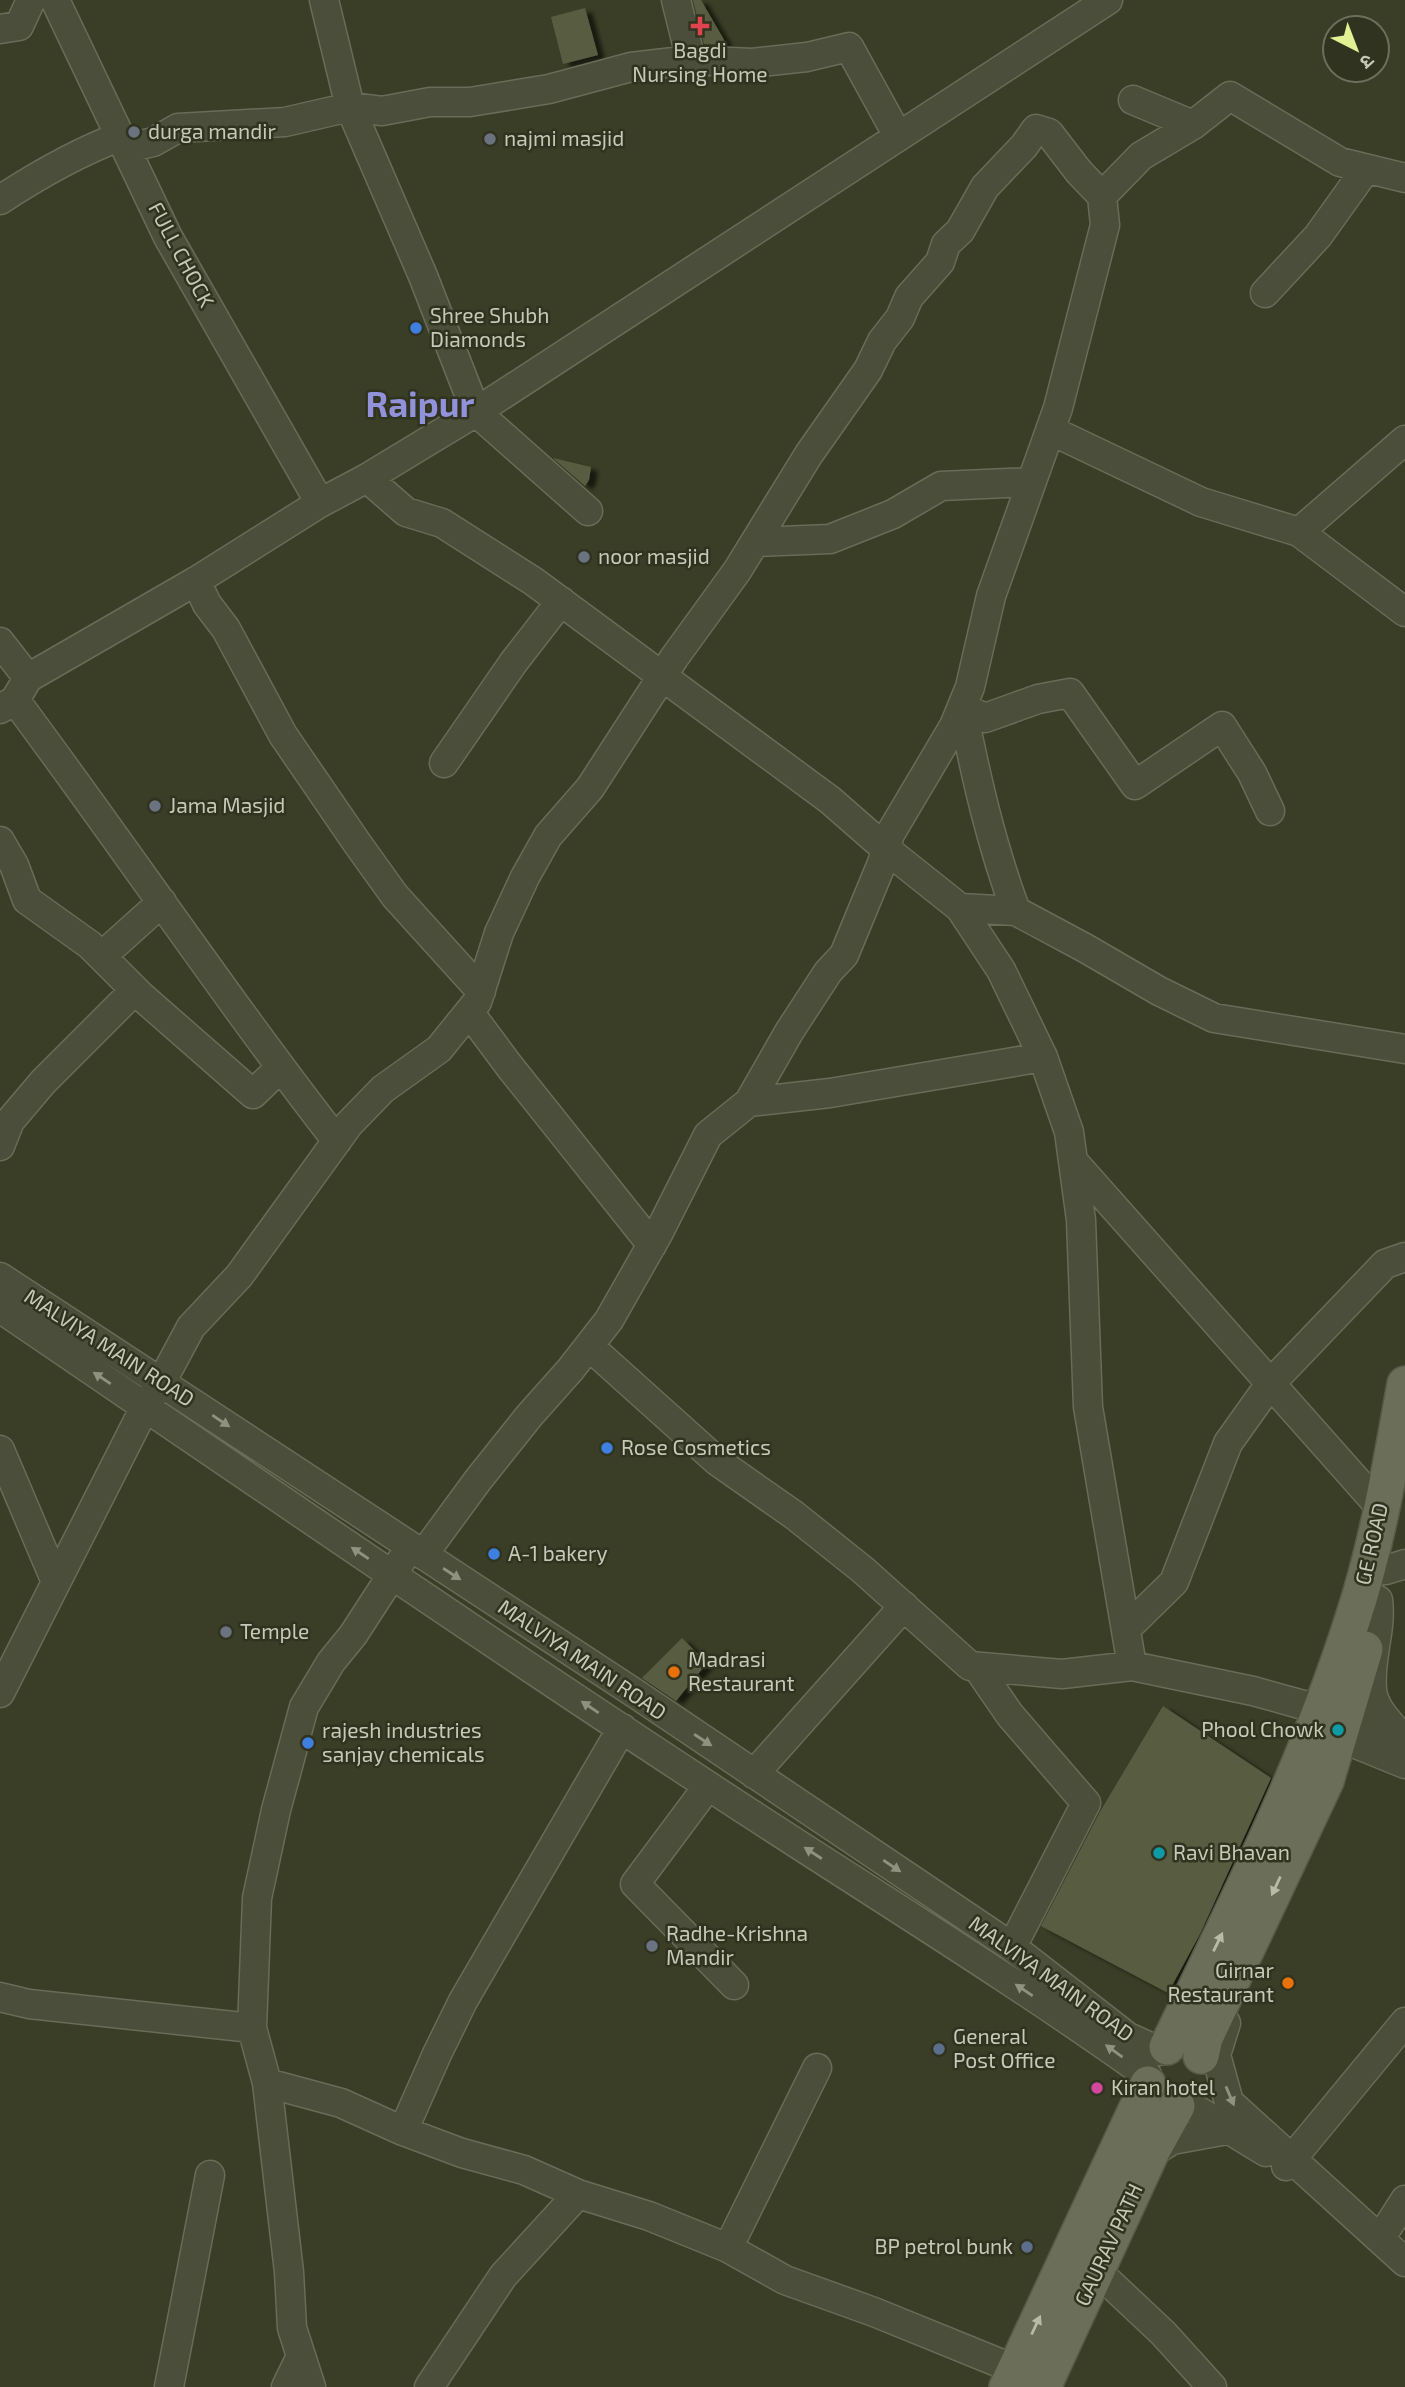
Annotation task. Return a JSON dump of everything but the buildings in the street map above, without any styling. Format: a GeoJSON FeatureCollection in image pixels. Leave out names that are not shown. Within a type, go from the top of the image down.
{"type":"FeatureCollection","features":[{"type":"Feature","properties":{"kind":"main road","name":"GE ROAD"},"geometry":{"type":"LineString","coordinates":[[1327,1716],[1354,1616],[1384,1575],[1381,1508],[1405,1384]]}},
{"type":"Feature","properties":{"kind":"main road"},"geometry":{"type":"LineString","coordinates":[[1384,1575],[1405,1475]]}},
{"type":"Feature","properties":{"kind":"main road"},"geometry":{"type":"LineString","coordinates":[[1155,2064],[1159,2100],[1182,2105],[1202,2092],[1207,2074],[1201,2056],[1205,2038],[1326,1781],[1327,1716]]}},
{"type":"Feature","properties":{"kind":"main road"},"geometry":{"type":"LineString","coordinates":[[1028,2381],[1155,2064],[1231,1915],[1294,1778],[1327,1716]]}},
{"type":"Feature","properties":{"kind":"main road"},"geometry":{"type":"LineString","coordinates":[[1155,2064],[1185,2046],[1201,2056]]}},
{"type":"Feature","properties":{"kind":"main road","name":"GAURAV PATH"},"geometry":{"type":"LineString","coordinates":[[1028,2381],[1097,2271],[1151,2153],[1182,2105]]}},
{"type":"Feature","properties":{"kind":"street"},"geometry":{"type":"LineString","coordinates":[[0,29],[19,26],[31,0]]}},
{"type":"Feature","properties":{"kind":"street","name":"FULL CHOCK"},"geometry":{"type":"LineString","coordinates":[[55,0],[168,237],[320,503]]}},
{"type":"Feature","properties":{"kind":"street"},"geometry":{"type":"LineString","coordinates":[[324,0],[350,107],[423,276],[476,412],[588,511]]}},
{"type":"Feature","properties":{"kind":"street"},"geometry":{"type":"LineString","coordinates":[[677,0],[691,60]]}},
{"type":"Feature","properties":{"kind":"street"},"geometry":{"type":"LineString","coordinates":[[14,695],[320,503],[476,412],[1108,0]]}},
{"type":"Feature","properties":{"kind":"street"},"geometry":{"type":"LineString","coordinates":[[0,200],[84,150],[124,142],[153,142],[178,128],[285,122],[350,107],[382,111],[430,102],[470,102],[550,89],[631,67],[691,60],[752,63],[807,57],[849,47],[898,136]]}},
{"type":"Feature","properties":{"kind":"street"},"geometry":{"type":"LineString","coordinates":[[1102,196],[1141,156],[1193,125],[1230,96],[1340,162],[1405,178]]}},
{"type":"Feature","properties":{"kind":"street"},"geometry":{"type":"LineString","coordinates":[[1133,100],[1193,125]]}},
{"type":"Feature","properties":{"kind":"street"},"geometry":{"type":"LineString","coordinates":[[0,1693],[145,1407],[191,1326],[239,1276],[349,1124],[383,1088],[439,1049],[475,1001],[499,933],[548,836],[590,788],[755,542],[809,454],[868,370],[882,341],[900,318],[909,297],[940,262],[946,244],[960,231],[985,187],[1036,129],[1049,133],[1079,172],[1102,196],[1105,225],[1062,395],[991,596],[970,687],[954,726],[890,834],[844,955],[828,972],[789,1032],[749,1102],[708,1135],[652,1245],[609,1320],[478,1480],[394,1575],[354,1635],[331,1662],[304,1707],[276,1810],[257,1898],[252,2028],[267,2083],[289,2272],[292,2328],[310,2387]]}},
{"type":"Feature","properties":{"kind":"street"},"geometry":{"type":"LineString","coordinates":[[1265,293],[1318,236],[1366,169]]}},
{"type":"Feature","properties":{"kind":"street"},"geometry":{"type":"LineString","coordinates":[[1050,430],[1201,502],[1298,532],[1405,612]]}},
{"type":"Feature","properties":{"kind":"street"},"geometry":{"type":"LineString","coordinates":[[1298,532],[1405,440]]}},
{"type":"Feature","properties":{"kind":"street"},"geometry":{"type":"LineString","coordinates":[[367,478],[406,512],[442,523],[561,601],[830,800],[960,908],[1001,970],[1043,1057],[1069,1132],[1081,1220],[1088,1407],[1132,1666]]}},
{"type":"Feature","properties":{"kind":"street"},"geometry":{"type":"LineString","coordinates":[[755,542],[830,539],[893,514],[941,486],[1031,482]]}},
{"type":"Feature","properties":{"kind":"street"},"geometry":{"type":"LineString","coordinates":[[196,581],[226,629],[282,736],[357,843],[475,1001],[510,1068],[652,1245]]}},
{"type":"Feature","properties":{"kind":"street"},"geometry":{"type":"LineString","coordinates":[[444,763],[513,663],[561,601]]}},
{"type":"Feature","properties":{"kind":"street"},"geometry":{"type":"LineString","coordinates":[[0,642],[14,695],[280,1068],[337,1141]]}},
{"type":"Feature","properties":{"kind":"street"},"geometry":{"type":"LineString","coordinates":[[962,707],[985,718],[1038,699],[1070,693],[1135,785],[1222,726],[1252,773],[1270,811]]}},
{"type":"Feature","properties":{"kind":"street"},"geometry":{"type":"LineString","coordinates":[[962,707],[981,801],[1016,911]]}},
{"type":"Feature","properties":{"kind":"street"},"geometry":{"type":"LineString","coordinates":[[0,841],[14,864],[27,900],[90,945],[135,990],[253,1094],[280,1068]]}},
{"type":"Feature","properties":{"kind":"street"},"geometry":{"type":"LineString","coordinates":[[102,956],[162,902]]}},
{"type":"Feature","properties":{"kind":"street"},"geometry":{"type":"LineString","coordinates":[[960,908],[1016,911],[1159,992],[1214,1018],[1405,1049]]}},
{"type":"Feature","properties":{"kind":"street"},"geometry":{"type":"LineString","coordinates":[[0,1146],[10,1121],[43,1082],[135,990]]}},
{"type":"Feature","properties":{"kind":"street"},"geometry":{"type":"LineString","coordinates":[[749,1102],[830,1093],[1043,1057]]}},
{"type":"Feature","properties":{"kind":"street"},"geometry":{"type":"LineString","coordinates":[[1073,1161],[1381,1508]]}},
{"type":"Feature","properties":{"kind":"street"},"geometry":{"type":"LineString","coordinates":[[1126,1629],[1174,1582],[1228,1443],[1270,1384],[1385,1264],[1405,1257]]}},
{"type":"Feature","properties":{"kind":"street","name":"MALVIYA MAIN ROAD"},"geometry":{"type":"LineString","coordinates":[[0,1277],[162,1381],[1012,1947],[1128,2037],[1155,2064]]}},
{"type":"Feature","properties":{"kind":"street","name":"MALVIYA MAIN ROAD"},"geometry":{"type":"LineString","coordinates":[[0,1308],[708,1786],[1081,2027],[1155,2064]]}},
{"type":"Feature","properties":{"kind":"street"},"geometry":{"type":"LineString","coordinates":[[589,1346],[718,1461],[794,1515],[863,1570],[970,1666],[1062,1674],[1132,1666],[1253,1691],[1327,1716],[1403,1736]]}},
{"type":"Feature","properties":{"kind":"street"},"geometry":{"type":"LineString","coordinates":[[0,1450],[56,1582]]}},
{"type":"Feature","properties":{"kind":"street"},"geometry":{"type":"LineString","coordinates":[[1384,1575],[1371,1691],[1381,1714],[1403,1736]]}},
{"type":"Feature","properties":{"kind":"street"},"geometry":{"type":"LineString","coordinates":[[754,1774],[904,1606]]}},
{"type":"Feature","properties":{"kind":"street"},"geometry":{"type":"LineString","coordinates":[[977,1667],[1010,1715],[1086,1803],[1012,1947]]}},
{"type":"Feature","properties":{"kind":"street"},"geometry":{"type":"LineString","coordinates":[[1327,1716],[1376,1753],[1405,1764]]}},
{"type":"Feature","properties":{"kind":"street"},"geometry":{"type":"LineString","coordinates":[[403,2131],[463,2001],[622,1728]]}},
{"type":"Feature","properties":{"kind":"street"},"geometry":{"type":"LineString","coordinates":[[1312,1810],[1341,1774],[1360,1757],[1376,1753]]}},
{"type":"Feature","properties":{"kind":"street"},"geometry":{"type":"LineString","coordinates":[[708,1786],[635,1884],[734,1985]]}},
{"type":"Feature","properties":{"kind":"street"},"geometry":{"type":"LineString","coordinates":[[1252,1938],[1248,1966],[1230,2009],[1216,2055],[1230,2102],[1289,2162],[1340,2203],[1405,2262]]}},
{"type":"Feature","properties":{"kind":"street"},"geometry":{"type":"LineString","coordinates":[[0,1997],[29,2004],[252,2028]]}},
{"type":"Feature","properties":{"kind":"street"},"geometry":{"type":"LineString","coordinates":[[1289,2162],[1405,2022]]}},
{"type":"Feature","properties":{"kind":"street"},"geometry":{"type":"LineString","coordinates":[[728,2248],[817,2068]]}},
{"type":"Feature","properties":{"kind":"street"},"geometry":{"type":"LineString","coordinates":[[267,2083],[341,2103],[403,2131],[462,2153],[524,2170],[578,2194],[649,2216],[728,2248],[785,2280],[874,2312],[1028,2381]]}},
{"type":"Feature","properties":{"kind":"street"},"geometry":{"type":"LineString","coordinates":[[1182,2105],[1289,2162]]}},
{"type":"Feature","properties":{"kind":"street"},"geometry":{"type":"LineString","coordinates":[[1151,2153],[1172,2140],[1193,2134],[1227,2130]]}},
{"type":"Feature","properties":{"kind":"street"},"geometry":{"type":"LineString","coordinates":[[169,2387],[210,2175]]}},
{"type":"Feature","properties":{"kind":"street"},"geometry":{"type":"LineString","coordinates":[[429,2387],[503,2276],[578,2194]]}},
{"type":"Feature","properties":{"kind":"street"},"geometry":{"type":"LineString","coordinates":[[1380,2239],[1405,2200]]}},
{"type":"Feature","properties":{"kind":"street"},"geometry":{"type":"LineString","coordinates":[[1097,2271],[1163,2333],[1212,2387]]}},
{"type":"Feature","properties":{"kind":"street"},"geometry":{"type":"LineString","coordinates":[[286,2387],[301,2356]]}},
{"type":"Feature","properties":{"kind":"place","name":"Bagdi Nursing Home"},"geometry":{"type":"Point","coordinates":[700,26]}},
{"type":"Feature","properties":{"kind":"place","name":"durga mandir"},"geometry":{"type":"Point","coordinates":[134,132]}},
{"type":"Feature","properties":{"kind":"place","name":"najmi masjid"},"geometry":{"type":"Point","coordinates":[490,139]}},
{"type":"Feature","properties":{"kind":"place","name":"Shree Shubh Diamonds"},"geometry":{"type":"Point","coordinates":[416,328]}},
{"type":"Feature","properties":{"kind":"place","name":"noor masjid"},"geometry":{"type":"Point","coordinates":[584,557]}},
{"type":"Feature","properties":{"kind":"place","name":"Jama Masjid"},"geometry":{"type":"Point","coordinates":[155,806]}},
{"type":"Feature","properties":{"kind":"place","name":"Rose Cosmetics"},"geometry":{"type":"Point","coordinates":[607,1448]}},
{"type":"Feature","properties":{"kind":"place","name":"A-1 bakery"},"geometry":{"type":"Point","coordinates":[494,1554]}},
{"type":"Feature","properties":{"kind":"place","name":"Temple"},"geometry":{"type":"Point","coordinates":[226,1632]}},
{"type":"Feature","properties":{"kind":"place","name":"Madrasi Restaurant"},"geometry":{"type":"Point","coordinates":[674,1672]}},
{"type":"Feature","properties":{"kind":"place","name":"Phool Chowk"},"geometry":{"type":"Point","coordinates":[1338,1730]}},
{"type":"Feature","properties":{"kind":"place","name":"rajesh industries sanjay chemicals"},"geometry":{"type":"Point","coordinates":[308,1743]}},
{"type":"Feature","properties":{"kind":"place","name":"Ravi Bhavan"},"geometry":{"type":"Point","coordinates":[1159,1853]}},
{"type":"Feature","properties":{"kind":"place","name":"Radhe-Krishna Mandir"},"geometry":{"type":"Point","coordinates":[652,1946]}},
{"type":"Feature","properties":{"kind":"place","name":"Girnar Restaurant"},"geometry":{"type":"Point","coordinates":[1288,1983]}},
{"type":"Feature","properties":{"kind":"place","name":"General Post Office"},"geometry":{"type":"Point","coordinates":[939,2049]}},
{"type":"Feature","properties":{"kind":"place","name":"Kiran hotel"},"geometry":{"type":"Point","coordinates":[1097,2088]}},
{"type":"Feature","properties":{"kind":"place","name":"BP petrol bunk"},"geometry":{"type":"Point","coordinates":[1027,2247]}},
{"type":"Feature","properties":{"kind":"district","name":"Raipur"},"geometry":{"type":"Point","coordinates":[420,405]}}]}
